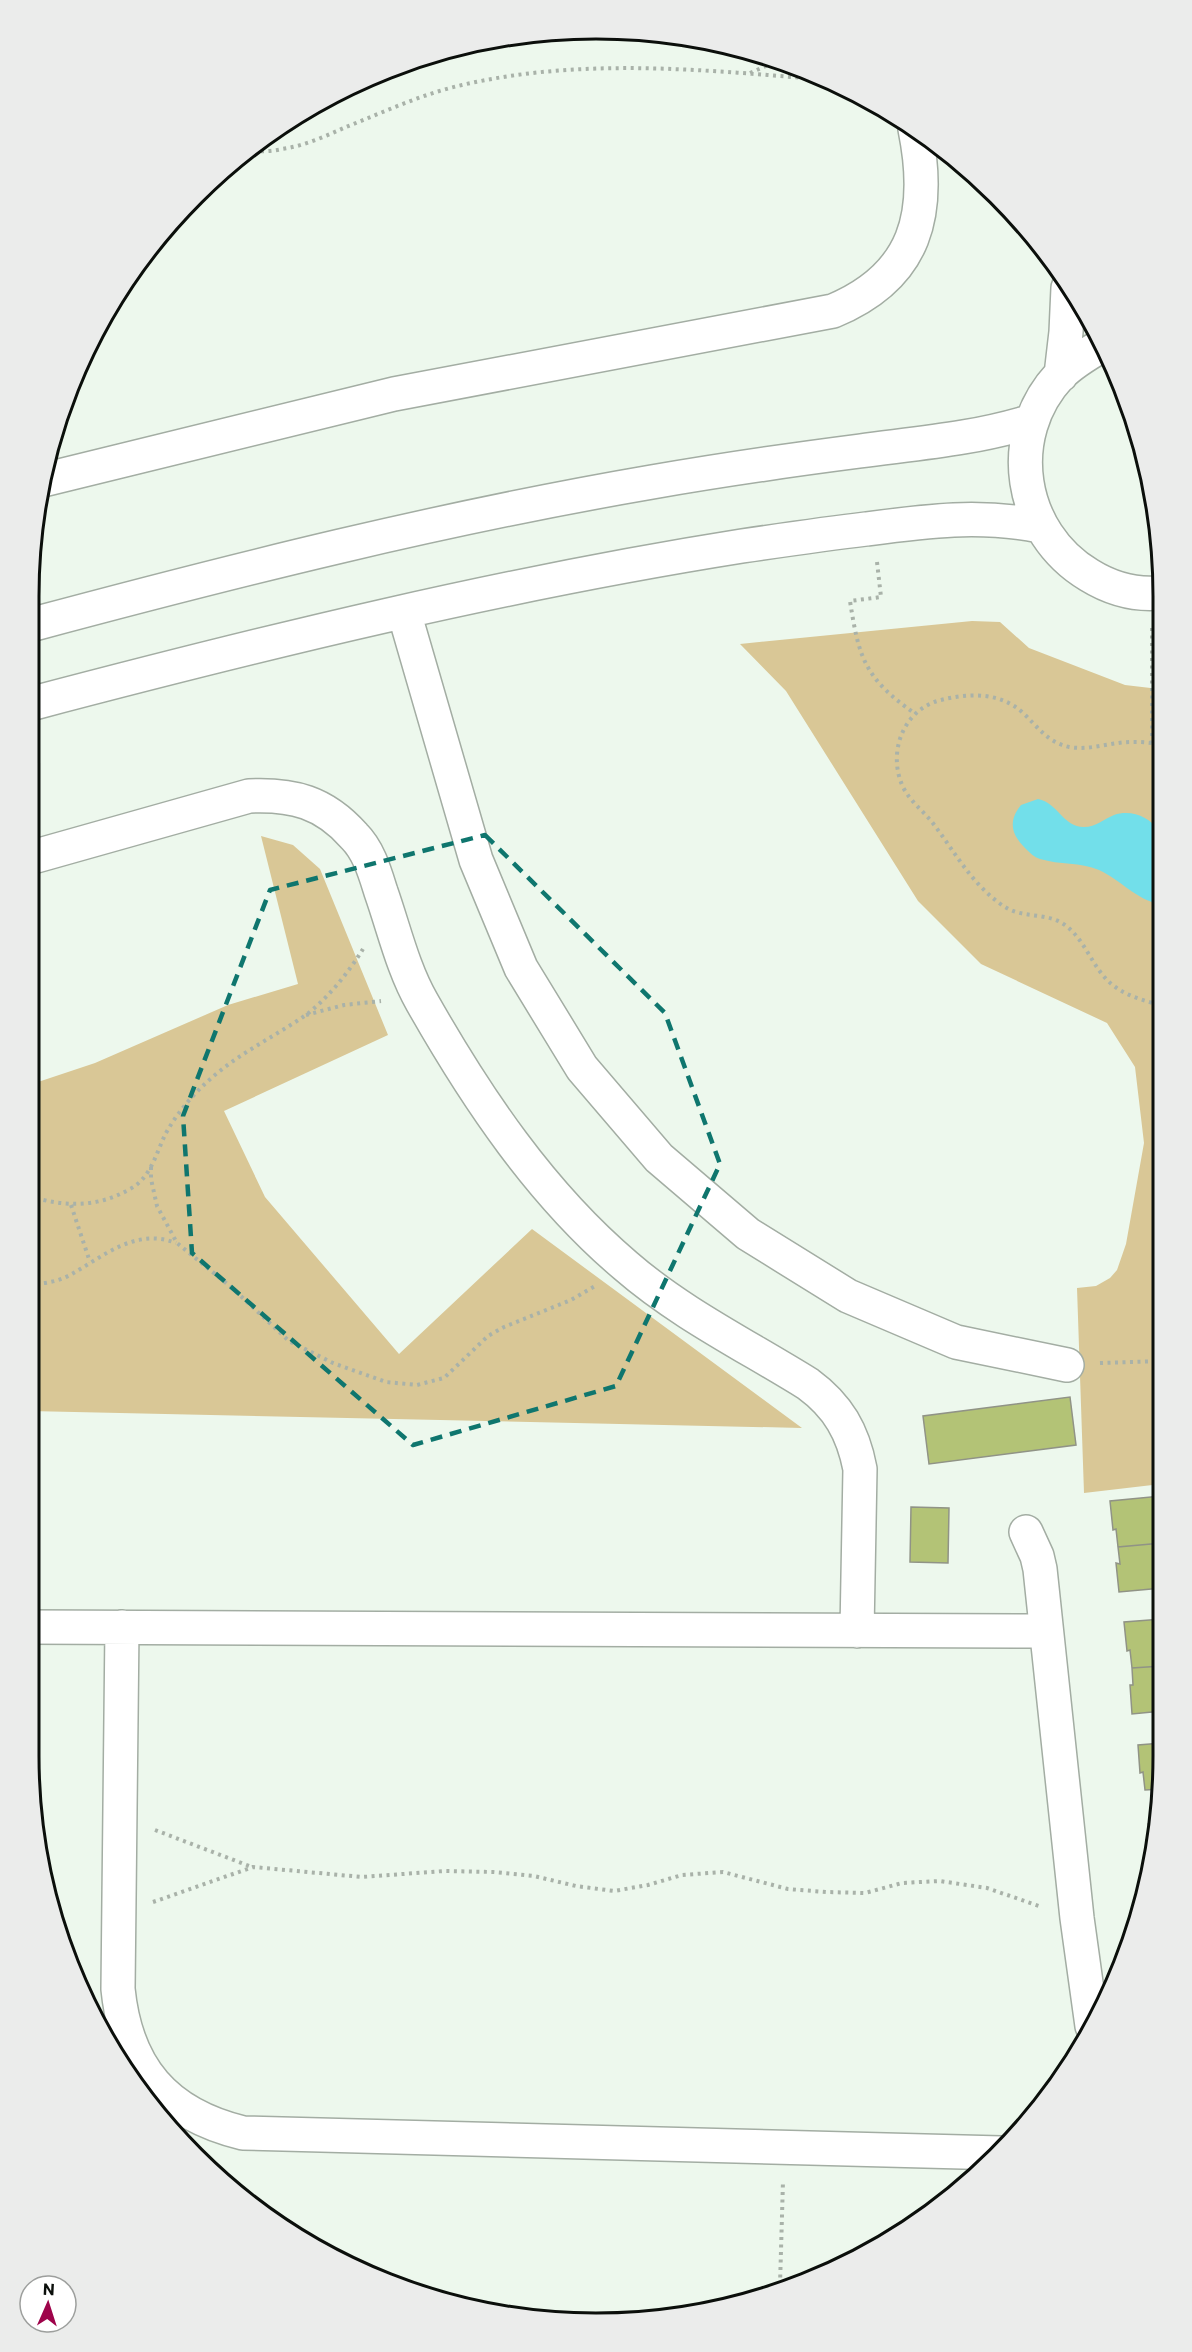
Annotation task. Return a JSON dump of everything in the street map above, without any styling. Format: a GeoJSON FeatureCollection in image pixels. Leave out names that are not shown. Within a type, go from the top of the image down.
{"type":"FeatureCollection","features":[{"type":"Feature","properties":{"kind":"street"},"geometry":{"type":"LineString","coordinates":[[52,478],[394,394],[833,311],[853,303],[872,291],[903,258],[914,234],[920,209],[922,184],[917,141]]}},
{"type":"Feature","properties":{"kind":"street"},"geometry":{"type":"LineString","coordinates":[[1061,375],[1067,301]]}},
{"type":"Feature","properties":{"kind":"street"},"geometry":{"type":"LineString","coordinates":[[1095,349],[1081,357],[1061,375],[1044,396],[1032,421],[1026,447],[1025,474],[1030,501],[1041,526],[1056,549],[1070,561],[1099,581],[1125,591],[1153,594]]}},
{"type":"Feature","properties":{"kind":"street"},"geometry":{"type":"LineString","coordinates":[[39,623],[161,590],[497,511],[650,482],[780,461],[972,437],[1032,421]]}},
{"type":"Feature","properties":{"kind":"street"},"geometry":{"type":"LineString","coordinates":[[39,702],[183,663],[404,612],[514,587],[664,559],[872,528],[951,519],[989,519],[1041,526]]}},
{"type":"Feature","properties":{"kind":"street"},"geometry":{"type":"LineString","coordinates":[[404,612],[476,860],[521,968],[582,1068],[659,1158],[748,1234],[848,1296],[956,1342],[1067,1365]]}},
{"type":"Feature","properties":{"kind":"street"},"geometry":{"type":"LineString","coordinates":[[39,855],[249,796],[274,795],[298,798],[320,807],[340,821],[356,837],[369,857],[404,960],[421,1000],[471,1084],[513,1143],[554,1194],[593,1236],[627,1267],[665,1297],[808,1383],[825,1396],[849,1428],[860,1469],[857,1631]]}},
{"type":"Feature","properties":{"kind":"street"},"geometry":{"type":"LineString","coordinates":[[1026,1532],[1040,1569],[1077,1918],[1090,2013]]}},
{"type":"Feature","properties":{"kind":"street"},"geometry":{"type":"LineString","coordinates":[[39,1627],[1045,1631]]}},
{"type":"Feature","properties":{"kind":"street"},"geometry":{"type":"LineString","coordinates":[[123,1627],[118,1989],[121,2017],[129,2044],[142,2068],[177,2106],[220,2127],[243,2133],[988,2152]]}},
{"type":"Feature","properties":{"kind":"path"},"geometry":{"type":"LineString","coordinates":[[749,74],[766,66]]}},
{"type":"Feature","properties":{"kind":"path"},"geometry":{"type":"LineString","coordinates":[[262,150],[292,147],[397,106],[459,85],[514,74],[564,69],[626,67],[681,68],[800,78]]}},
{"type":"Feature","properties":{"kind":"path"},"geometry":{"type":"LineString","coordinates":[[872,528],[882,597],[850,601],[857,645],[865,665],[889,696],[914,713]]}},
{"type":"Feature","properties":{"kind":"path"},"geometry":{"type":"LineString","coordinates":[[1153,693],[1152,743],[1132,742],[1087,748],[1070,747],[1055,743],[1012,705],[999,698],[964,696],[924,705],[914,713],[906,724],[897,752],[897,763],[903,787],[912,801],[934,824],[965,869],[986,891],[1013,912],[1021,915],[1040,915],[1062,923],[1081,941],[1106,979],[1114,987],[1126,994],[1153,1003]]}},
{"type":"Feature","properties":{"kind":"path"},"geometry":{"type":"LineString","coordinates":[[39,1199],[55,1204],[71,1205],[100,1201],[139,1184],[151,1167],[168,1131],[197,1091],[256,1045],[305,1016],[329,994],[355,961],[387,909]]}},
{"type":"Feature","properties":{"kind":"path"},"geometry":{"type":"LineString","coordinates":[[305,1016],[344,1005],[384,1000],[421,1000]]}},
{"type":"Feature","properties":{"kind":"path"},"geometry":{"type":"LineString","coordinates":[[151,1167],[151,1179],[157,1206],[177,1243],[231,1287],[289,1341],[333,1364],[386,1382],[417,1385],[444,1378],[488,1336],[504,1327],[571,1300],[627,1267]]}},
{"type":"Feature","properties":{"kind":"path"},"geometry":{"type":"LineString","coordinates":[[71,1205],[90,1262]]}},
{"type":"Feature","properties":{"kind":"path"},"geometry":{"type":"LineString","coordinates":[[39,1283],[54,1282],[69,1276],[117,1247],[138,1240],[159,1238],[177,1243]]}},
{"type":"Feature","properties":{"kind":"path"},"geometry":{"type":"LineString","coordinates":[[1067,1365],[1153,1361]]}},
{"type":"Feature","properties":{"kind":"path"},"geometry":{"type":"LineString","coordinates":[[120,1817],[253,1867],[363,1877],[444,1871],[492,1872],[534,1876],[576,1886],[614,1891],[648,1885],[682,1875],[723,1872],[788,1889],[826,1892],[865,1893],[902,1883],[940,1881],[987,1888],[1077,1918]]}},
{"type":"Feature","properties":{"kind":"path"},"geometry":{"type":"LineString","coordinates":[[119,1913],[253,1867]]}},
{"type":"Feature","properties":{"kind":"path"},"geometry":{"type":"LineString","coordinates":[[780,2281],[784,2148]]}},
{"type":"Feature","properties":{"kind":"highlighted area"},"geometry":{"type":"Polygon","coordinates":[[[485,835],[665,1013],[720,1164],[616,1386],[413,1445],[192,1253],[183,1116],[270,890],[485,835]]]}},
{"type":"Feature","properties":{"kind":"shaded area"},"geometry":{"type":"Polygon","coordinates":[[[972,621],[1000,622],[1029,648],[1125,685],[1153,688],[1153,1485],[1084,1493],[1077,1288],[1096,1286],[1110,1278],[1117,1270],[1126,1244],[1144,1143],[1135,1067],[1107,1023],[981,964],[918,901],[786,691],[740,644],[972,621]]]}},
{"type":"Feature","properties":{"kind":"shaded area"},"geometry":{"type":"Polygon","coordinates":[[[261,836],[293,845],[320,869],[388,1035],[224,1111],[265,1197],[399,1354],[532,1229],[802,1428],[39,1411],[39,1082],[95,1063],[228,1005],[298,984],[261,836]]]}},
{"type":"Feature","properties":{"kind":"water"},"geometry":{"type":"Polygon","coordinates":[[[1038,799],[1045,801],[1071,823],[1084,827],[1092,826],[1120,813],[1140,816],[1151,822],[1153,824],[1153,902],[1099,870],[1047,861],[1030,853],[1020,843],[1013,827],[1014,816],[1021,805],[1038,799]]]}},
{"type":"Feature","properties":{"kind":"building"},"geometry":{"type":"Polygon","coordinates":[[[1070,1397],[1076,1445],[929,1464],[923,1416],[1070,1397]]]}},
{"type":"Feature","properties":{"kind":"building"},"geometry":{"type":"Polygon","coordinates":[[[1153,1497],[1153,1544],[1118,1547],[1116,1529],[1113,1530],[1110,1501],[1153,1497]]]}},
{"type":"Feature","properties":{"kind":"building"},"geometry":{"type":"Polygon","coordinates":[[[911,1507],[949,1508],[948,1563],[910,1562],[911,1507]]]}},
{"type":"Feature","properties":{"kind":"building"},"geometry":{"type":"Polygon","coordinates":[[[1153,1544],[1153,1589],[1119,1592],[1116,1563],[1120,1564],[1118,1547],[1153,1544]]]}},
{"type":"Feature","properties":{"kind":"building"},"geometry":{"type":"Polygon","coordinates":[[[1153,1620],[1153,1667],[1132,1668],[1130,1650],[1127,1651],[1124,1622],[1153,1620]]]}},
{"type":"Feature","properties":{"kind":"building"},"geometry":{"type":"Polygon","coordinates":[[[1153,1667],[1153,1712],[1132,1714],[1130,1685],[1133,1685],[1132,1668],[1153,1667]]]}},
{"type":"Feature","properties":{"kind":"building"},"geometry":{"type":"Polygon","coordinates":[[[1153,1744],[1152,1790],[1145,1790],[1143,1772],[1140,1773],[1138,1745],[1153,1744]]]}}]}
